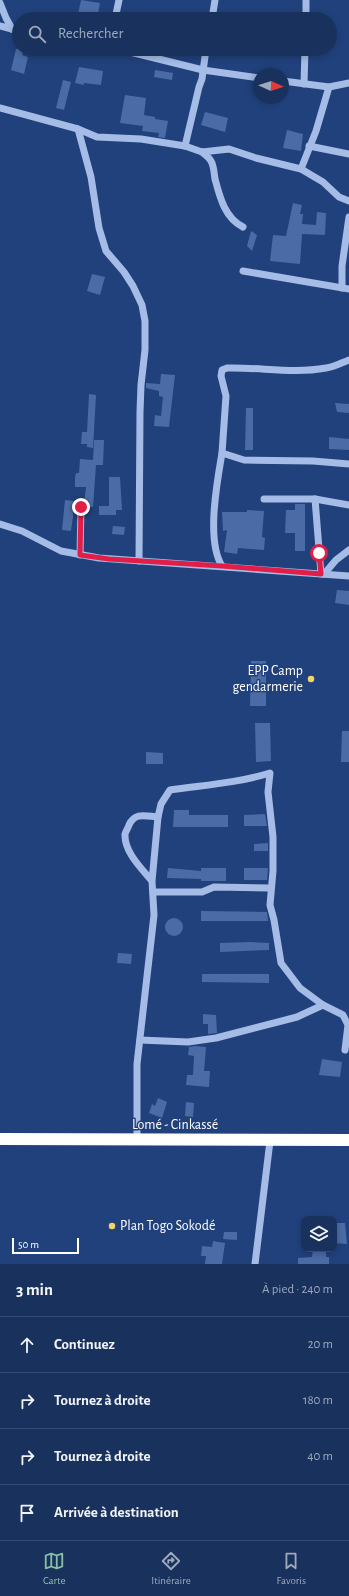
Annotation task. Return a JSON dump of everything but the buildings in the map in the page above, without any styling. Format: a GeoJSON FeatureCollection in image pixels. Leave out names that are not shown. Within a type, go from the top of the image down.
{"type":"FeatureCollection","features":[{"type":"Feature","properties":{"kind":"highway","name":"Lomé - Cinkassé"},"geometry":{"type":"LineString","coordinates":[[0,1140],[349,1140]]}},
{"type":"Feature","properties":{"kind":"street"},"geometry":{"type":"LineString","coordinates":[[117,12],[119,0]]}},
{"type":"Feature","properties":{"kind":"street"},"geometry":{"type":"LineString","coordinates":[[213,12],[215,0]]}},
{"type":"Feature","properties":{"kind":"street"},"geometry":{"type":"LineString","coordinates":[[306,0],[306,12]]}},
{"type":"Feature","properties":{"kind":"street"},"geometry":{"type":"LineString","coordinates":[[0,3],[6,18],[12,25]]}},
{"type":"Feature","properties":{"kind":"street"},"geometry":{"type":"LineString","coordinates":[[0,26],[12,29]]}},
{"type":"Feature","properties":{"kind":"street"},"geometry":{"type":"LineString","coordinates":[[146,56],[203,70],[253,77]]}},
{"type":"Feature","properties":{"kind":"street"},"geometry":{"type":"LineString","coordinates":[[185,146],[202,79],[205,56]]}},
{"type":"Feature","properties":{"kind":"street"},"geometry":{"type":"LineString","coordinates":[[304,84],[305,56]]}},
{"type":"Feature","properties":{"kind":"street"},"geometry":{"type":"LineString","coordinates":[[289,82],[330,87],[349,83]]}},
{"type":"Feature","properties":{"kind":"street"},"geometry":{"type":"LineString","coordinates":[[301,169],[316,131],[330,87]]}},
{"type":"Feature","properties":{"kind":"street"},"geometry":{"type":"LineString","coordinates":[[0,108],[78,129],[97,137],[141,139],[185,146],[202,152],[210,159],[212,164],[225,211],[236,223],[243,227]]}},
{"type":"Feature","properties":{"kind":"street"},"geometry":{"type":"LineString","coordinates":[[78,129],[91,177],[99,228],[106,251],[124,272],[133,286],[142,305],[145,321],[145,350],[141,385],[139,561]]}},
{"type":"Feature","properties":{"kind":"street"},"geometry":{"type":"LineString","coordinates":[[310,146],[349,154]]}},
{"type":"Feature","properties":{"kind":"street"},"geometry":{"type":"LineString","coordinates":[[202,152],[229,149],[301,169],[323,182],[339,197],[349,201]]}},
{"type":"Feature","properties":{"kind":"street"},"geometry":{"type":"LineString","coordinates":[[244,271],[345,288],[342,266],[349,217]]}},
{"type":"Feature","properties":{"kind":"street"},"geometry":{"type":"LineString","coordinates":[[222,566],[215,549],[216,493],[222,453],[226,396],[221,376],[222,370],[227,368],[275,370],[327,368],[349,360]]}},
{"type":"Feature","properties":{"kind":"street"},"geometry":{"type":"LineString","coordinates":[[222,453],[244,460],[313,461],[349,464]]}},
{"type":"Feature","properties":{"kind":"street"},"geometry":{"type":"LineString","coordinates":[[264,499],[315,499],[349,505]]}},
{"type":"Feature","properties":{"kind":"street"},"geometry":{"type":"LineString","coordinates":[[315,499],[322,574]]}},
{"type":"Feature","properties":{"kind":"street"},"geometry":{"type":"LineString","coordinates":[[80,555],[81,507]]}},
{"type":"Feature","properties":{"kind":"street"},"geometry":{"type":"LineString","coordinates":[[0,524],[22,531],[61,551],[80,555],[109,559],[349,576]]}},
{"type":"Feature","properties":{"kind":"street"},"geometry":{"type":"LineString","coordinates":[[322,574],[349,550]]}},
{"type":"Feature","properties":{"kind":"street"},"geometry":{"type":"LineString","coordinates":[[137,1140],[137,1064],[154,915],[152,881],[158,817],[161,804],[170,790],[223,784],[270,773],[268,792],[273,837],[272,888],[270,905],[281,963],[300,988],[323,1005],[343,1015],[348,1025],[345,1050]]}},
{"type":"Feature","properties":{"kind":"street"},"geometry":{"type":"LineString","coordinates":[[152,881],[128,850],[125,834],[132,819],[140,815],[158,817]]}},
{"type":"Feature","properties":{"kind":"street"},"geometry":{"type":"LineString","coordinates":[[153,892],[202,892],[214,887],[272,888]]}},
{"type":"Feature","properties":{"kind":"street"},"geometry":{"type":"LineString","coordinates":[[140,1040],[188,1042],[216,1038],[297,1018],[323,1005]]}},
{"type":"Feature","properties":{"kind":"street"},"geometry":{"type":"LineString","coordinates":[[254,1264],[270,1141]]}},
{"type":"Feature","properties":{"kind":"place","name":"EPP Camp gendarmerie"},"geometry":{"type":"Point","coordinates":[311,679]}},
{"type":"Feature","properties":{"kind":"place","name":"Plan Togo Sokodé"},"geometry":{"type":"Point","coordinates":[112,1226]}},
{"type":"Feature","properties":{"kind":"route"},"geometry":{"type":"LineString","coordinates":[[81,507],[80,555],[125,561],[222,566],[321,574],[319,553]]}}]}
